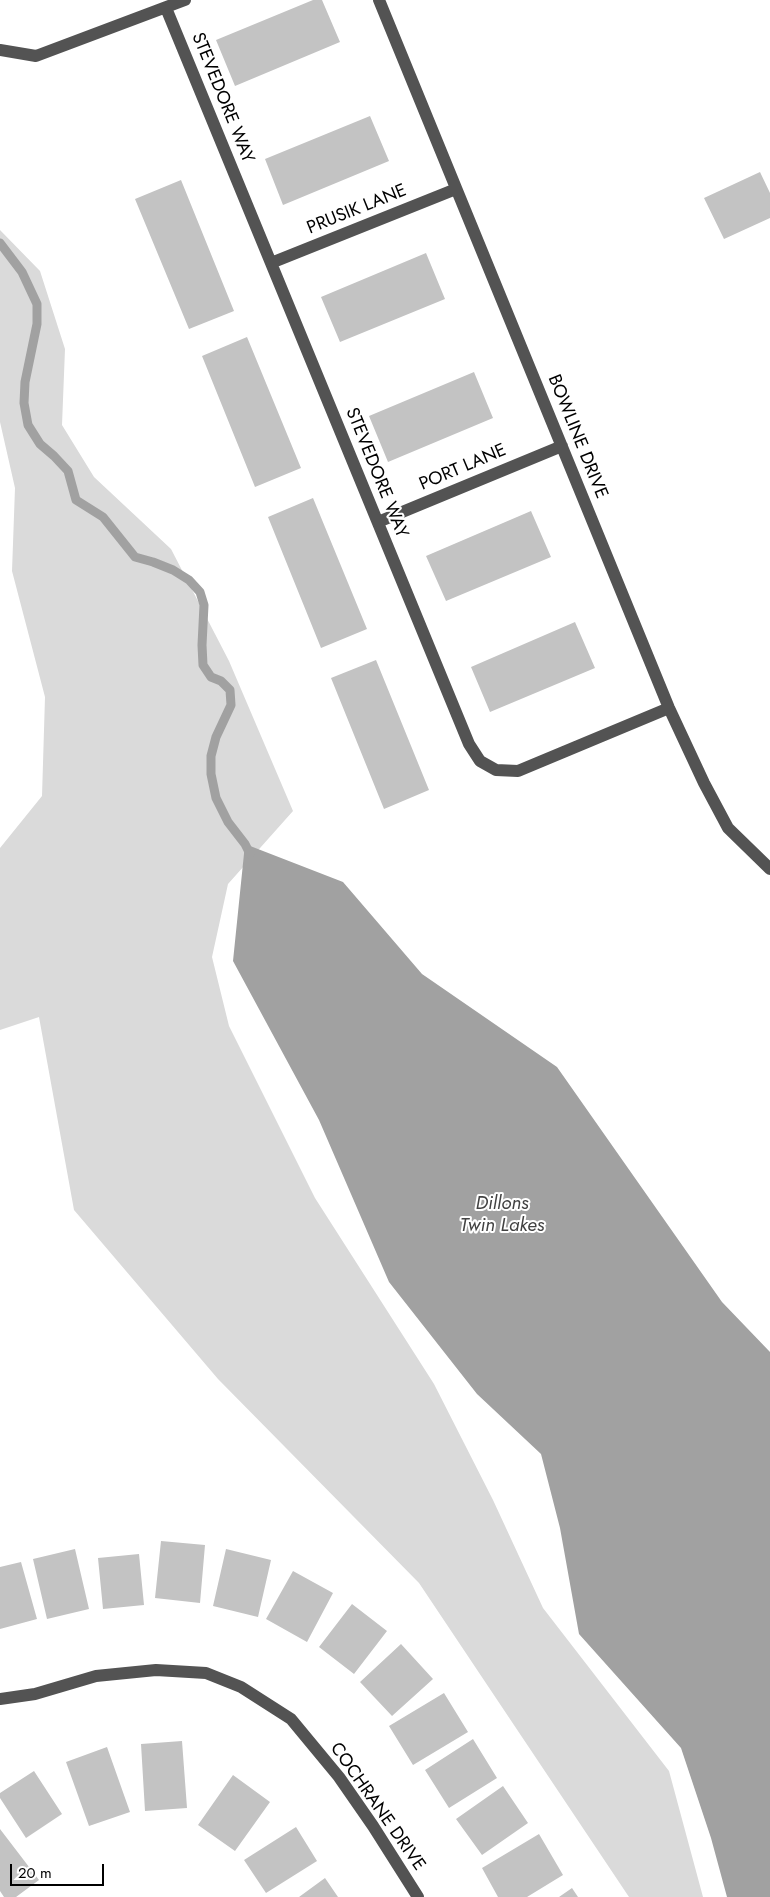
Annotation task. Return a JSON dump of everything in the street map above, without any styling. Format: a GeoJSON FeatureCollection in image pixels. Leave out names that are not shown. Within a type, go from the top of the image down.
{"type":"FeatureCollection","features":[{"type":"Feature","properties":{"kind":"street"},"geometry":{"type":"LineString","coordinates":[[0,50],[36,56],[185,0]]}},
{"type":"Feature","properties":{"kind":"street","name":"BOWLINE DRIVE"},"geometry":{"type":"LineString","coordinates":[[379,0],[669,708],[704,783],[728,828],[770,869]]}},
{"type":"Feature","properties":{"kind":"street","name":"STEVEDORE WAY"},"geometry":{"type":"LineString","coordinates":[[166,8],[469,744],[480,761],[496,770],[518,771],[669,708]]}},
{"type":"Feature","properties":{"kind":"street","name":"PRUSIK LANE"},"geometry":{"type":"LineString","coordinates":[[271,263],[456,189]]}},
{"type":"Feature","properties":{"kind":"street","name":"PORT LANE"},"geometry":{"type":"LineString","coordinates":[[378,522],[562,446]]}},
{"type":"Feature","properties":{"kind":"street","name":"COCHRANE DRIVE"},"geometry":{"type":"LineString","coordinates":[[0,1699],[34,1694],[96,1676],[156,1670],[206,1673],[241,1687],[291,1720],[339,1776],[418,1897]]}},
{"type":"Feature","properties":{"kind":"shaded area"},"geometry":{"type":"Polygon","coordinates":[[[0,230],[40,271],[65,349],[62,425],[94,477],[171,549],[229,661],[293,811],[228,884],[212,957],[229,1026],[315,1198],[434,1384],[493,1500],[543,1608],[669,1771],[703,1897],[629,1897],[419,1583],[218,1379],[74,1210],[39,1017],[0,1030],[0,848],[42,796],[45,697],[12,571],[15,488],[0,422],[0,230]]]}},
{"type":"Feature","properties":{"kind":"water","name":"Dillons Twin Lakes"},"geometry":{"type":"Polygon","coordinates":[[[245,844],[343,882],[422,974],[557,1067],[722,1302],[770,1352],[770,1897],[727,1897],[711,1838],[681,1748],[579,1634],[560,1528],[541,1454],[477,1394],[389,1282],[319,1120],[233,961],[245,844]]]}},
{"type":"Feature","properties":{"kind":"building"},"geometry":{"type":"Polygon","coordinates":[[[313,0],[322,0],[340,42],[235,86],[216,40],[313,0]]]}},
{"type":"Feature","properties":{"kind":"building"},"geometry":{"type":"Polygon","coordinates":[[[370,116],[389,161],[283,205],[265,159],[370,116]]]}},
{"type":"Feature","properties":{"kind":"building"},"geometry":{"type":"Polygon","coordinates":[[[760,172],[770,193],[770,218],[724,239],[704,198],[760,172]]]}},
{"type":"Feature","properties":{"kind":"building"},"geometry":{"type":"Polygon","coordinates":[[[181,180],[234,311],[189,329],[135,199],[181,180]]]}},
{"type":"Feature","properties":{"kind":"building"},"geometry":{"type":"Polygon","coordinates":[[[426,253],[445,299],[340,342],[321,297],[426,253]]]}},
{"type":"Feature","properties":{"kind":"building"},"geometry":{"type":"Polygon","coordinates":[[[247,337],[301,468],[255,487],[202,356],[247,337]]]}},
{"type":"Feature","properties":{"kind":"building"},"geometry":{"type":"Polygon","coordinates":[[[474,372],[493,418],[388,462],[369,416],[474,372]]]}},
{"type":"Feature","properties":{"kind":"building"},"geometry":{"type":"Polygon","coordinates":[[[313,498],[367,629],[321,648],[268,517],[313,498]]]}},
{"type":"Feature","properties":{"kind":"building"},"geometry":{"type":"Polygon","coordinates":[[[531,511],[551,557],[446,601],[426,556],[531,511]]]}},
{"type":"Feature","properties":{"kind":"building"},"geometry":{"type":"Polygon","coordinates":[[[575,622],[595,668],[490,712],[471,667],[575,622]]]}},
{"type":"Feature","properties":{"kind":"building"},"geometry":{"type":"Polygon","coordinates":[[[376,660],[429,790],[384,809],[331,678],[376,660]]]}},
{"type":"Feature","properties":{"kind":"building"},"geometry":{"type":"Polygon","coordinates":[[[161,1541],[205,1545],[200,1603],[155,1598],[161,1541]]]}},
{"type":"Feature","properties":{"kind":"building"},"geometry":{"type":"Polygon","coordinates":[[[75,1549],[89,1609],[47,1619],[33,1559],[75,1549]]]}},
{"type":"Feature","properties":{"kind":"building"},"geometry":{"type":"Polygon","coordinates":[[[226,1549],[271,1560],[258,1617],[213,1606],[226,1549]]]}},
{"type":"Feature","properties":{"kind":"building"},"geometry":{"type":"Polygon","coordinates":[[[139,1554],[144,1605],[103,1609],[98,1558],[139,1554]]]}},
{"type":"Feature","properties":{"kind":"building"},"geometry":{"type":"Polygon","coordinates":[[[21,1562],[37,1619],[0,1629],[0,1567],[21,1562]]]}},
{"type":"Feature","properties":{"kind":"building"},"geometry":{"type":"Polygon","coordinates":[[[293,1571],[333,1593],[307,1642],[266,1619],[293,1571]]]}},
{"type":"Feature","properties":{"kind":"building"},"geometry":{"type":"Polygon","coordinates":[[[352,1604],[387,1631],[354,1674],[319,1647],[352,1604]]]}},
{"type":"Feature","properties":{"kind":"building"},"geometry":{"type":"Polygon","coordinates":[[[401,1644],[433,1679],[392,1716],[360,1682],[401,1644]]]}},
{"type":"Feature","properties":{"kind":"building"},"geometry":{"type":"Polygon","coordinates":[[[444,1693],[468,1732],[413,1765],[389,1726],[444,1693]]]}},
{"type":"Feature","properties":{"kind":"building"},"geometry":{"type":"Polygon","coordinates":[[[473,1739],[497,1778],[449,1808],[425,1770],[473,1739]]]}},
{"type":"Feature","properties":{"kind":"building"},"geometry":{"type":"Polygon","coordinates":[[[182,1741],[187,1808],[145,1811],[141,1744],[182,1741]]]}},
{"type":"Feature","properties":{"kind":"building"},"geometry":{"type":"Polygon","coordinates":[[[107,1747],[130,1812],[89,1826],[66,1762],[107,1747]]]}},
{"type":"Feature","properties":{"kind":"building"},"geometry":{"type":"Polygon","coordinates":[[[34,1771],[62,1814],[26,1838],[0,1798],[0,1793],[34,1771]]]}},
{"type":"Feature","properties":{"kind":"building"},"geometry":{"type":"Polygon","coordinates":[[[233,1775],[270,1802],[235,1851],[198,1825],[233,1775]]]}},
{"type":"Feature","properties":{"kind":"building"},"geometry":{"type":"Polygon","coordinates":[[[503,1786],[528,1823],[482,1855],[456,1819],[503,1786]]]}},
{"type":"Feature","properties":{"kind":"building"},"geometry":{"type":"Polygon","coordinates":[[[296,1827],[317,1861],[266,1893],[244,1860],[296,1827]]]}},
{"type":"Feature","properties":{"kind":"building"},"geometry":{"type":"Polygon","coordinates":[[[0,1829],[39,1880],[16,1897],[4,1897],[0,1891],[0,1829]]]}},
{"type":"Feature","properties":{"kind":"building"},"geometry":{"type":"Polygon","coordinates":[[[539,1834],[563,1875],[527,1897],[498,1897],[482,1868],[539,1834]]]}},
{"type":"Feature","properties":{"kind":"building"},"geometry":{"type":"Polygon","coordinates":[[[325,1878],[338,1897],[299,1897],[325,1878]]]}},
{"type":"Feature","properties":{"kind":"building"},"geometry":{"type":"Polygon","coordinates":[[[572,1888],[578,1897],[559,1897],[572,1888]]]}},
{"type":"Feature","properties":{"kind":"waterway"},"geometry":{"type":"LineString","coordinates":[[0,243],[22,272],[37,304],[37,324],[25,382],[24,403],[28,425],[40,444],[68,471],[76,500],[103,517],[135,557],[173,570],[189,580],[200,592],[204,605],[203,665],[211,677],[221,681],[230,690],[231,705],[216,737],[211,756],[211,774],[216,798],[228,822],[245,844],[250,854]]}}]}
